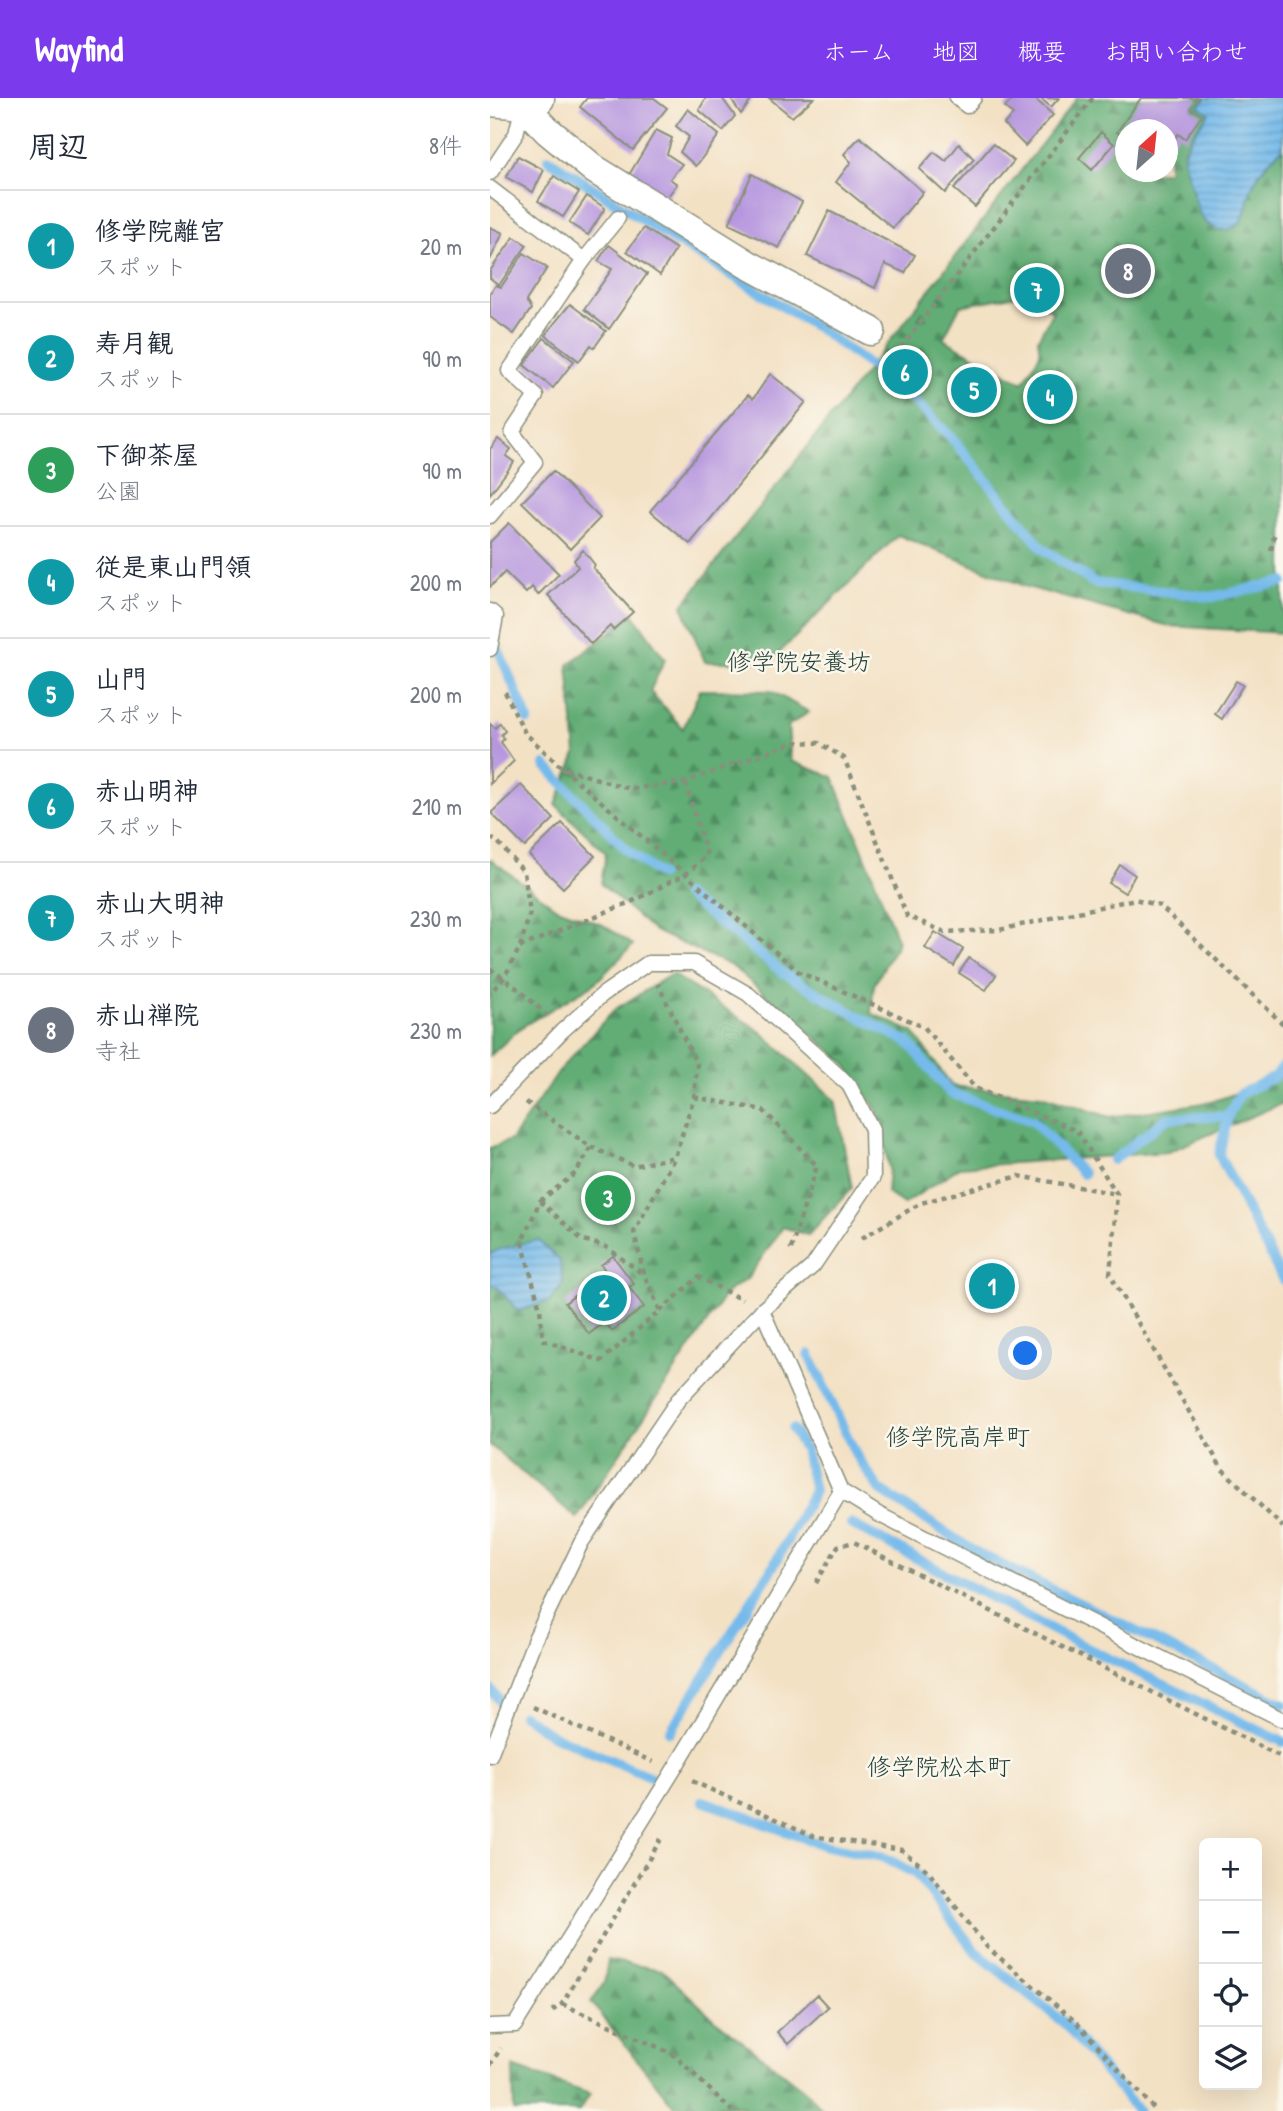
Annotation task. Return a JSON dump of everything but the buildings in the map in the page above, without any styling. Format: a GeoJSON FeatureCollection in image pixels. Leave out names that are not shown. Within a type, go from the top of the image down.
{"type":"FeatureCollection","features":[{"type":"Feature","properties":{"kind":"street"},"geometry":{"type":"LineString","coordinates":[[490,102],[533,101],[548,131],[594,169],[747,264],[871,331]]}},
{"type":"Feature","properties":{"kind":"lane"},"geometry":{"type":"LineString","coordinates":[[957,98],[967,106],[974,98]]}},
{"type":"Feature","properties":{"kind":"lane"},"geometry":{"type":"LineString","coordinates":[[490,173],[516,134],[533,101]]}},
{"type":"Feature","properties":{"kind":"lane"},"geometry":{"type":"LineString","coordinates":[[490,188],[584,260]]}},
{"type":"Feature","properties":{"kind":"lane"},"geometry":{"type":"LineString","coordinates":[[490,516],[535,462],[512,432],[536,396],[509,371],[584,260],[618,218]]}},
{"type":"Feature","properties":{"kind":"lane"},"geometry":{"type":"LineString","coordinates":[[490,611],[496,616],[490,649]]}},
{"type":"Feature","properties":{"kind":"lane"},"geometry":{"type":"LineString","coordinates":[[490,1106],[562,1031],[602,995],[649,963],[694,963],[748,994],[849,1085],[872,1129],[873,1177],[813,1266],[762,1310],[678,1400],[580,1544],[535,1639],[490,1755]]}},
{"type":"Feature","properties":{"kind":"lane"},"geometry":{"type":"LineString","coordinates":[[762,1310],[841,1491],[878,1514],[1283,1720]]}},
{"type":"Feature","properties":{"kind":"lane"},"geometry":{"type":"LineString","coordinates":[[490,2026],[515,2025],[673,1771],[841,1491]]}},
{"type":"Feature","properties":{"kind":"path"},"geometry":{"type":"LineString","coordinates":[[901,348],[1093,98]]}},
{"type":"Feature","properties":{"kind":"path"},"geometry":{"type":"LineString","coordinates":[[1271,550],[1276,532]]}},
{"type":"Feature","properties":{"kind":"path"},"geometry":{"type":"LineString","coordinates":[[505,692],[525,733],[799,972],[923,1027],[975,1088],[1077,1131],[1116,1194],[1110,1274],[1222,1469],[1283,1527]]}},
{"type":"Feature","properties":{"kind":"path"},"geometry":{"type":"LineString","coordinates":[[562,768],[630,789],[685,782],[795,742],[819,743],[844,758],[907,916],[945,932],[999,930],[1135,899],[1160,906],[1283,1024]]}},
{"type":"Feature","properties":{"kind":"path"},"geometry":{"type":"LineString","coordinates":[[520,947],[633,901],[686,874],[706,855],[685,782]]}},
{"type":"Feature","properties":{"kind":"path"},"geometry":{"type":"LineString","coordinates":[[490,838],[498,841],[524,872],[530,913],[520,947],[504,978],[490,993]]}},
{"type":"Feature","properties":{"kind":"path"},"geometry":{"type":"LineString","coordinates":[[649,963],[697,1065],[694,1097],[675,1157],[634,1232],[643,1274],[660,1311]]}},
{"type":"Feature","properties":{"kind":"path"},"geometry":{"type":"LineString","coordinates":[[490,969],[531,1000],[562,1031]]}},
{"type":"Feature","properties":{"kind":"path"},"geometry":{"type":"LineString","coordinates":[[508,1089],[591,1147],[634,1166],[675,1157]]}},
{"type":"Feature","properties":{"kind":"path"},"geometry":{"type":"LineString","coordinates":[[694,1097],[763,1110],[817,1166],[791,1249],[813,1266]]}},
{"type":"Feature","properties":{"kind":"path"},"geometry":{"type":"LineString","coordinates":[[591,1147],[576,1173],[540,1201],[522,1241],[540,1308],[543,1340],[601,1361],[699,1277],[762,1310]]}},
{"type":"Feature","properties":{"kind":"path"},"geometry":{"type":"LineString","coordinates":[[861,1238],[921,1203],[1019,1176],[1116,1194]]}},
{"type":"Feature","properties":{"kind":"path"},"geometry":{"type":"LineString","coordinates":[[540,1201],[581,1239],[606,1247],[643,1274]]}},
{"type":"Feature","properties":{"kind":"path"},"geometry":{"type":"LineString","coordinates":[[838,1546],[854,1542],[1283,1758]]}},
{"type":"Feature","properties":{"kind":"path"},"geometry":{"type":"LineString","coordinates":[[513,1697],[813,1836],[902,1850],[928,1871],[987,1947],[1077,2023],[1156,2111]]}},
{"type":"Feature","properties":{"kind":"path"},"geometry":{"type":"LineString","coordinates":[[562,2004],[673,2054],[732,2111]]}},
{"type":"Feature","properties":{"kind":"green space"},"geometry":{"type":"Polygon","coordinates":[[[1077,98],[1205,98],[1199,107],[1209,113],[1184,150],[1185,165],[1225,230],[1241,221],[1256,180],[1283,148],[1283,418],[1278,425],[1283,429],[1283,633],[1169,626],[1027,587],[898,535],[770,662],[705,662],[682,606],[1077,98]],[[1023,294],[960,306],[943,339],[1023,383],[1040,354],[1038,339],[1053,311],[1023,294]]]}},
{"type":"Feature","properties":{"kind":"green space"},"geometry":{"type":"Polygon","coordinates":[[[633,614],[665,659],[650,691],[683,729],[700,690],[771,691],[809,712],[788,726],[791,761],[833,777],[898,942],[874,985],[871,1013],[913,1032],[952,1086],[1041,1095],[1110,1117],[1211,1102],[1283,1077],[1283,1103],[1168,1152],[960,1167],[904,1204],[887,1193],[889,1168],[878,1112],[844,1062],[732,966],[654,931],[601,884],[606,853],[556,805],[576,754],[568,665],[633,614]]]}},
{"type":"Feature","properties":{"kind":"green space"},"geometry":{"type":"Polygon","coordinates":[[[490,859],[555,907],[603,925],[633,945],[594,984],[520,1028],[490,1056],[490,859]]]}},
{"type":"Feature","properties":{"kind":"green space"},"geometry":{"type":"Polygon","coordinates":[[[672,974],[761,1032],[835,1100],[852,1188],[808,1235],[783,1227],[747,1279],[727,1292],[577,1518],[490,1445],[490,1148],[511,1140],[564,1065],[614,1010],[672,974]]]}},
{"type":"Feature","properties":{"kind":"green space"},"geometry":{"type":"Polygon","coordinates":[[[608,1960],[662,1970],[713,2018],[808,2093],[824,2111],[747,2111],[742,2106],[674,2106],[591,2002],[604,1983],[608,1960]]]}},
{"type":"Feature","properties":{"kind":"green space"},"geometry":{"type":"Polygon","coordinates":[[[513,2067],[590,2094],[579,2111],[514,2111],[513,2067]]]}},
{"type":"Feature","properties":{"kind":"water"},"geometry":{"type":"Polygon","coordinates":[[[1205,98],[1283,98],[1283,148],[1262,169],[1251,189],[1241,221],[1236,226],[1223,230],[1209,225],[1200,214],[1184,163],[1187,145],[1209,113],[1199,107],[1205,98]]]}},
{"type":"Feature","properties":{"kind":"water"},"geometry":{"type":"Polygon","coordinates":[[[538,1240],[560,1261],[563,1285],[550,1301],[518,1311],[497,1287],[490,1285],[490,1254],[538,1240]]]}},
{"type":"Feature","properties":{"kind":"waterway"},"geometry":{"type":"LineString","coordinates":[[548,159],[821,330],[902,389],[951,437],[1042,548],[1094,583],[1212,597],[1283,582]]}},
{"type":"Feature","properties":{"kind":"waterway"},"geometry":{"type":"LineString","coordinates":[[493,637],[528,720]]}},
{"type":"Feature","properties":{"kind":"waterway"},"geometry":{"type":"LineString","coordinates":[[545,765],[626,849],[660,875]]}},
{"type":"Feature","properties":{"kind":"waterway"},"geometry":{"type":"LineString","coordinates":[[685,895],[783,973],[908,1042],[950,1093],[1033,1121],[1083,1174]]}},
{"type":"Feature","properties":{"kind":"waterway"},"geometry":{"type":"LineString","coordinates":[[1228,1116],[1240,1094],[1276,1076],[1283,1066]]}},
{"type":"Feature","properties":{"kind":"waterway"},"geometry":{"type":"LineString","coordinates":[[1113,1160],[1167,1118],[1228,1116],[1219,1155],[1283,1280]]}},
{"type":"Feature","properties":{"kind":"waterway"},"geometry":{"type":"LineString","coordinates":[[809,1354],[856,1455],[880,1490],[974,1551],[1283,1704]]}},
{"type":"Feature","properties":{"kind":"waterway"},"geometry":{"type":"LineString","coordinates":[[670,1732],[774,1565],[814,1491],[805,1450],[792,1429]]}},
{"type":"Feature","properties":{"kind":"waterway"},"geometry":{"type":"LineString","coordinates":[[851,1524],[1085,1647],[1283,1742]]}},
{"type":"Feature","properties":{"kind":"waterway"},"geometry":{"type":"LineString","coordinates":[[490,1689],[501,1701]]}},
{"type":"Feature","properties":{"kind":"waterway"},"geometry":{"type":"LineString","coordinates":[[523,1715],[552,1735],[653,1778]]}},
{"type":"Feature","properties":{"kind":"waterway"},"geometry":{"type":"LineString","coordinates":[[703,1801],[823,1845],[883,1857],[916,1874],[976,1952],[1064,2023],[1138,2111]]}},
{"type":"Feature","properties":{"kind":"place","name":"赤山禅院"},"geometry":{"type":"Point","coordinates":[1128,271]}},
{"type":"Feature","properties":{"kind":"place","name":"赤山大明神"},"geometry":{"type":"Point","coordinates":[1037,290]}},
{"type":"Feature","properties":{"kind":"place","name":"赤山明神"},"geometry":{"type":"Point","coordinates":[905,372]}},
{"type":"Feature","properties":{"kind":"place","name":"山門"},"geometry":{"type":"Point","coordinates":[974,390]}},
{"type":"Feature","properties":{"kind":"place","name":"従是東山門領"},"geometry":{"type":"Point","coordinates":[1050,397]}},
{"type":"Feature","properties":{"kind":"place","name":"下御茶屋"},"geometry":{"type":"Point","coordinates":[608,1198]}},
{"type":"Feature","properties":{"kind":"place","name":"修学院離宮"},"geometry":{"type":"Point","coordinates":[992,1286]}},
{"type":"Feature","properties":{"kind":"place","name":"寿月観"},"geometry":{"type":"Point","coordinates":[604,1298]}},
{"type":"Feature","properties":{"kind":"district","name":"修学院安養坊"},"geometry":{"type":"Point","coordinates":[799,661]}},
{"type":"Feature","properties":{"kind":"district","name":"修学院高岸町"},"geometry":{"type":"Point","coordinates":[958,1436]}},
{"type":"Feature","properties":{"kind":"district","name":"修学院松本町"},"geometry":{"type":"Point","coordinates":[939,1766]}}]}
